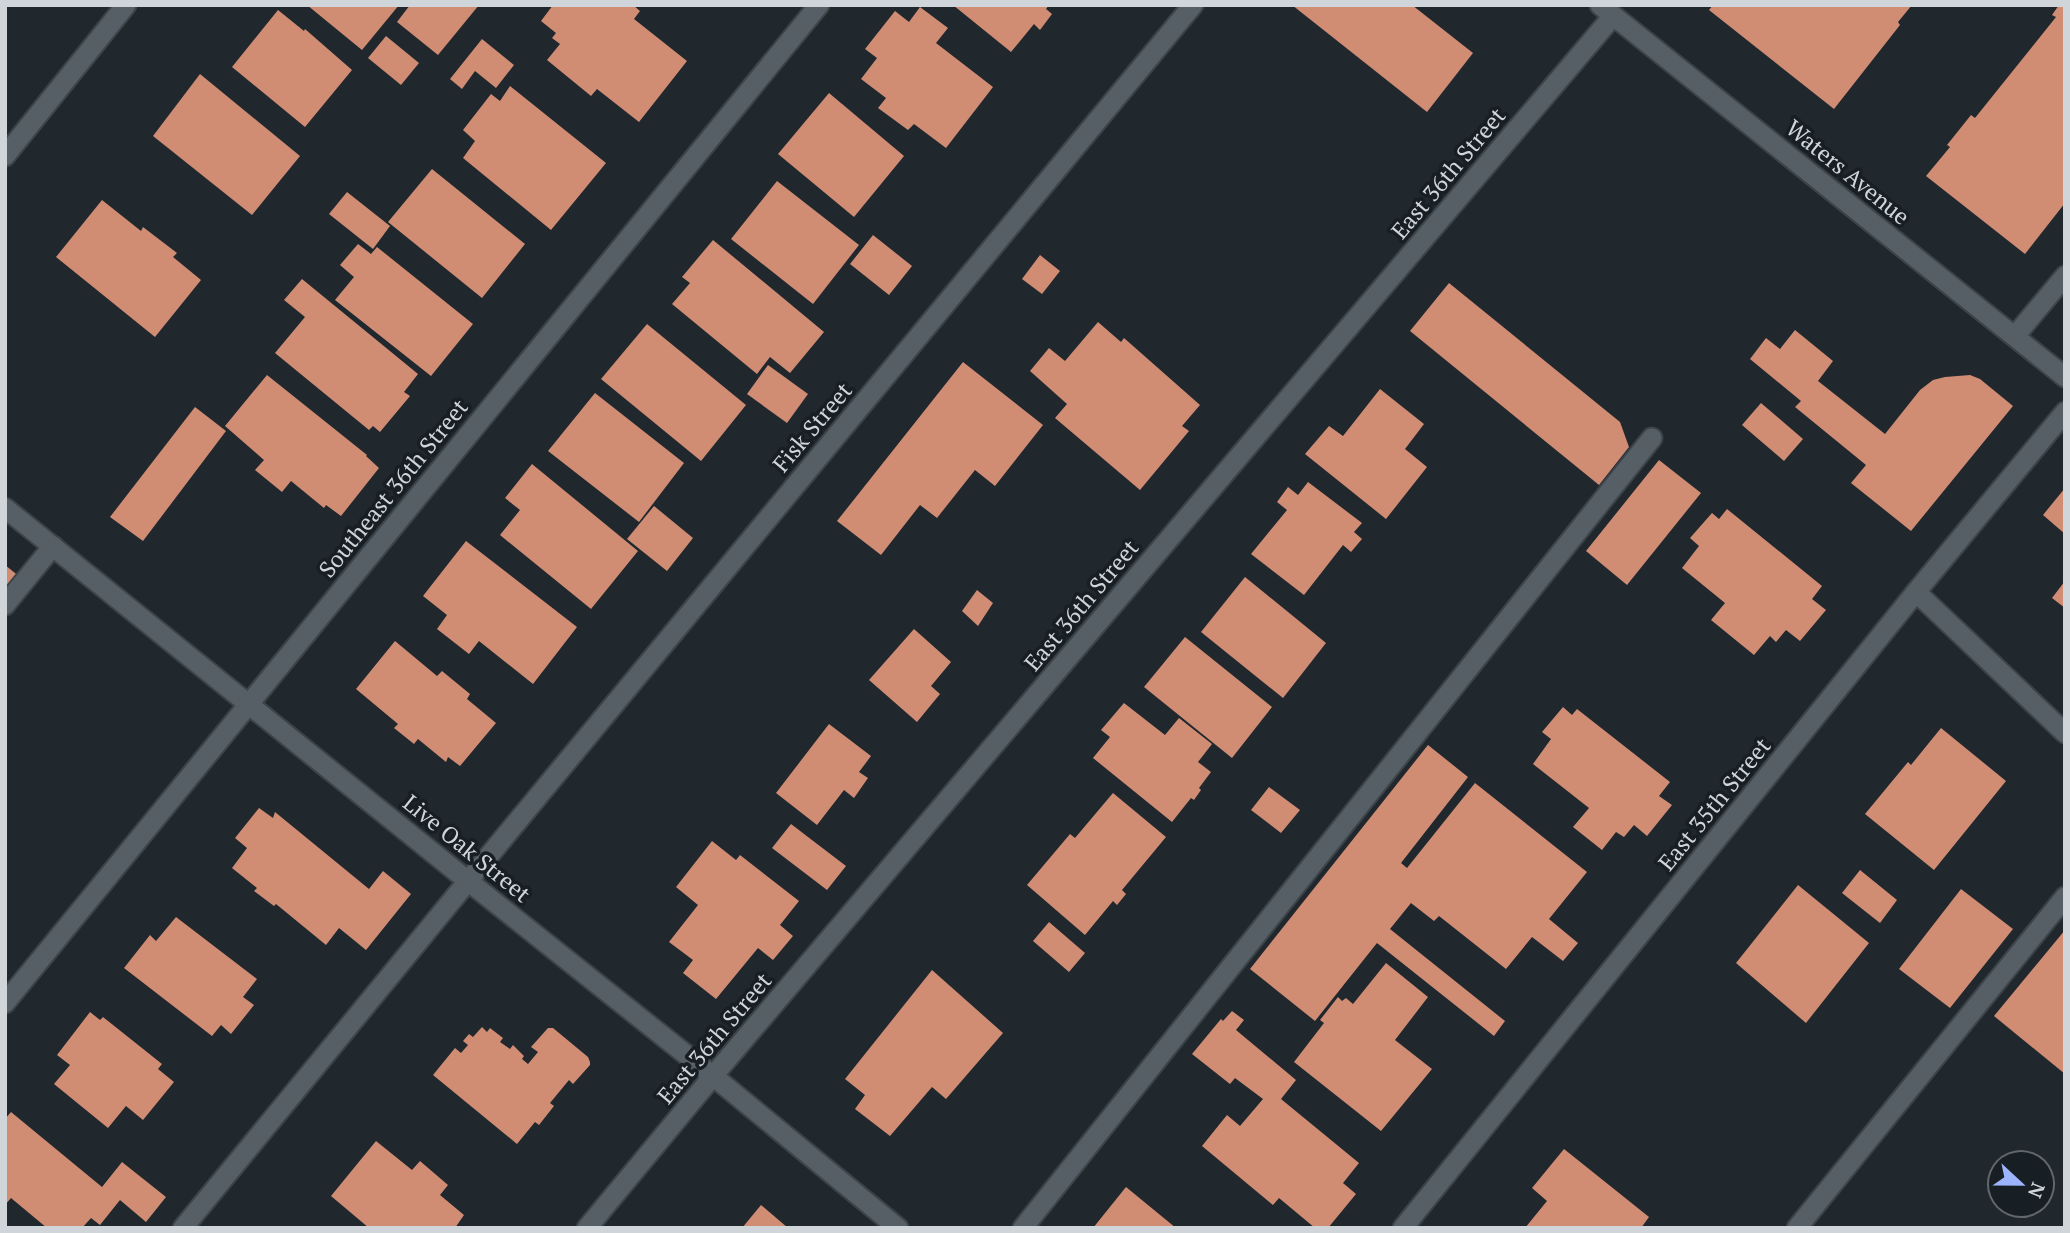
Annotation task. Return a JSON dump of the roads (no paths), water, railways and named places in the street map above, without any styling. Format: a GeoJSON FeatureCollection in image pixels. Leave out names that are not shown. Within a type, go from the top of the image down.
{"type":"FeatureCollection","features":[{"type":"Feature","properties":{"kind":"street"},"geometry":{"type":"LineString","coordinates":[[5,156],[126,5]]}},
{"type":"Feature","properties":{"kind":"street","name":"Southeast 36th Street"},"geometry":{"type":"LineString","coordinates":[[5,1003],[820,5]]}},
{"type":"Feature","properties":{"kind":"street","name":"Fisk Street"},"geometry":{"type":"LineString","coordinates":[[183,1228],[1193,5]]}},
{"type":"Feature","properties":{"kind":"street","name":"Waters Avenue"},"geometry":{"type":"LineString","coordinates":[[1607,10],[2065,377]]}},
{"type":"Feature","properties":{"kind":"street","name":"East 36th Street"},"geometry":{"type":"LineString","coordinates":[[587,1228],[1607,10]]}},
{"type":"Feature","properties":{"kind":"street"},"geometry":{"type":"LineString","coordinates":[[2015,336],[2065,276]]}},
{"type":"Feature","properties":{"kind":"street","name":"East 35th Street"},"geometry":{"type":"LineString","coordinates":[[1403,1228],[1916,592],[2065,412]]}},
{"type":"Feature","properties":{"kind":"street"},"geometry":{"type":"LineString","coordinates":[[1023,1228],[1652,438]]}},
{"type":"Feature","properties":{"kind":"street","name":"Live Oak Street"},"geometry":{"type":"LineString","coordinates":[[5,508],[713,1076],[898,1228]]}},
{"type":"Feature","properties":{"kind":"street"},"geometry":{"type":"LineString","coordinates":[[5,605],[53,546]]}},
{"type":"Feature","properties":{"kind":"street"},"geometry":{"type":"LineString","coordinates":[[1916,592],[2065,733]]}},
{"type":"Feature","properties":{"kind":"street"},"geometry":{"type":"LineString","coordinates":[[1797,1228],[2065,897]]}}]}
